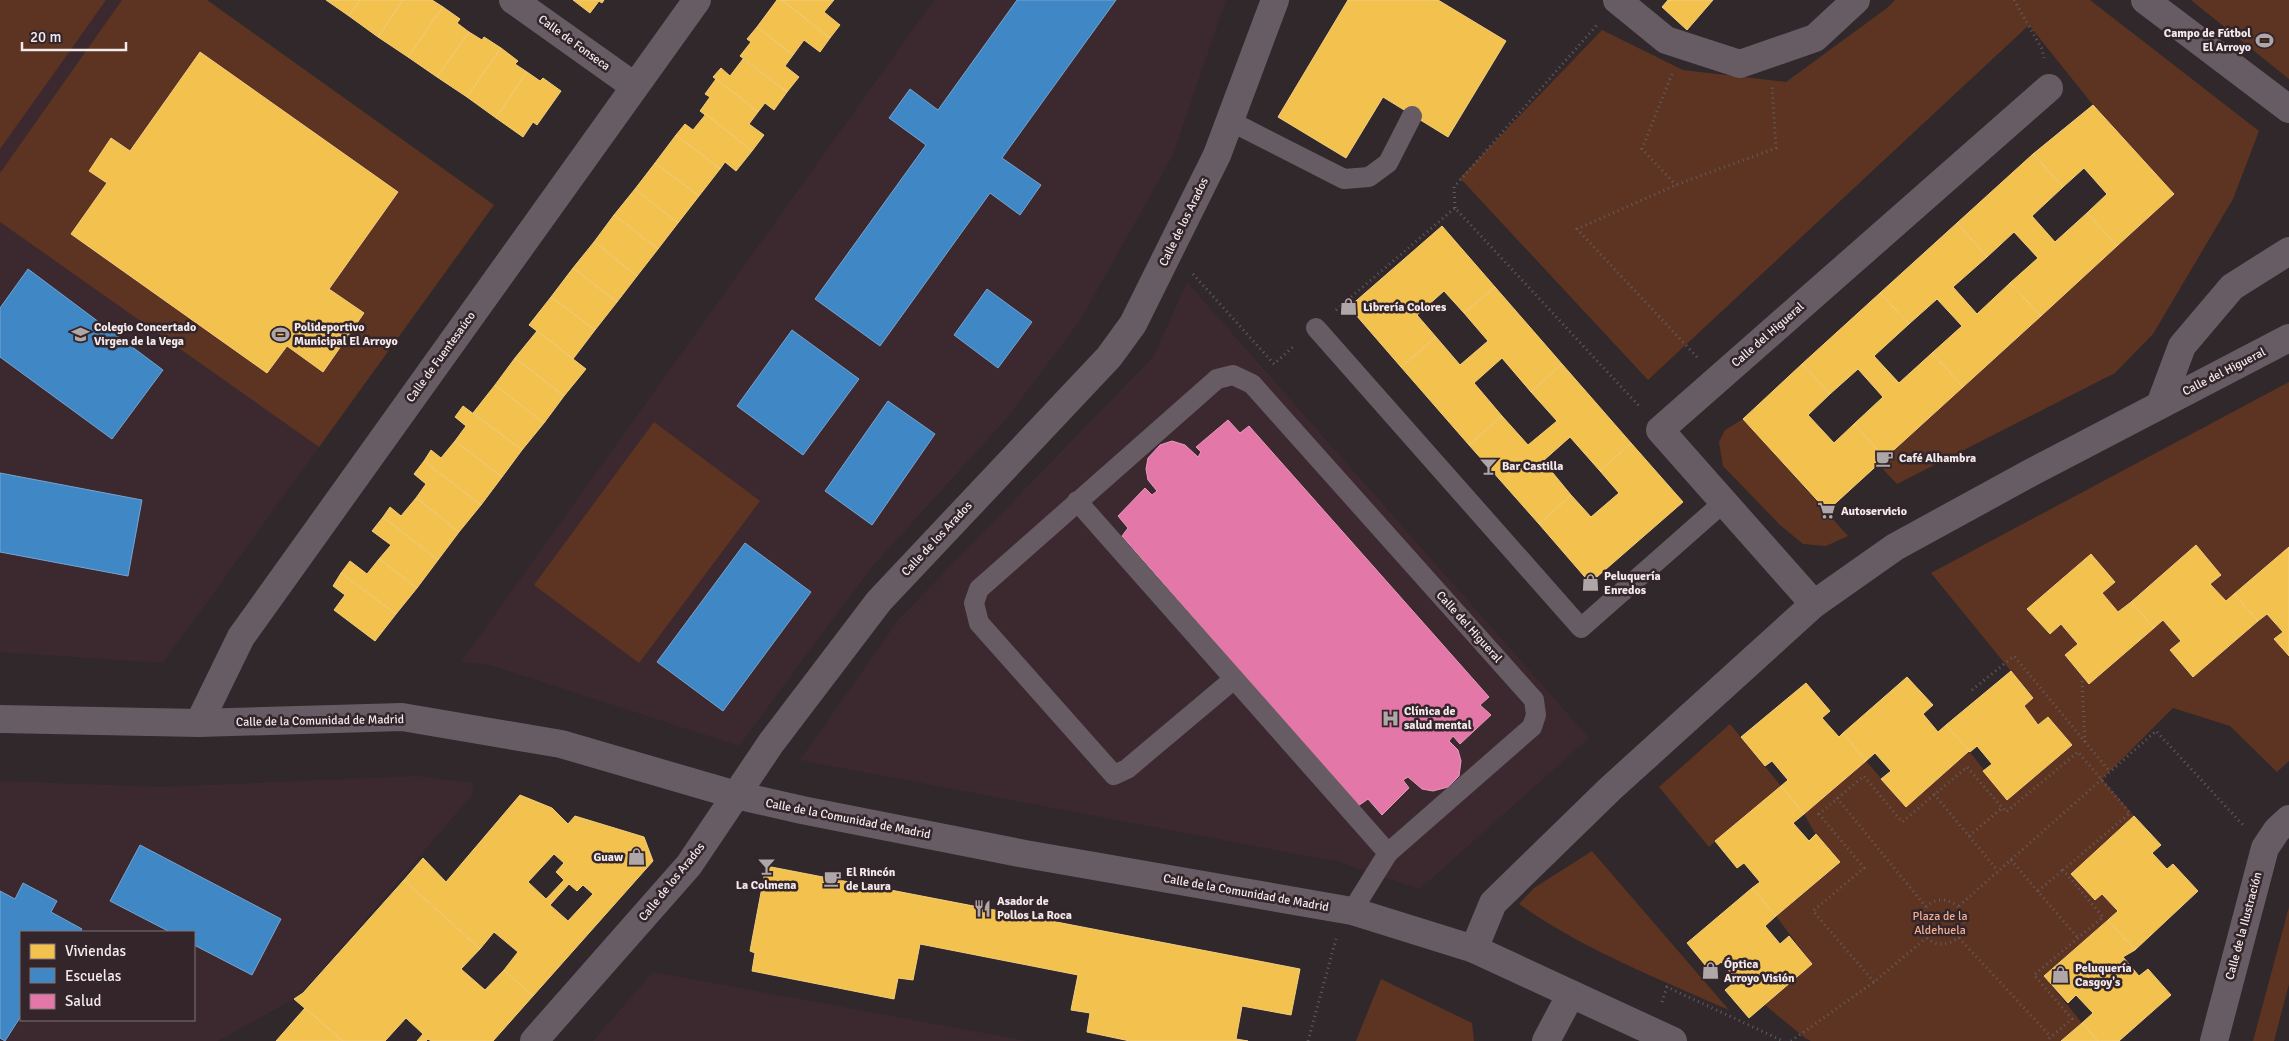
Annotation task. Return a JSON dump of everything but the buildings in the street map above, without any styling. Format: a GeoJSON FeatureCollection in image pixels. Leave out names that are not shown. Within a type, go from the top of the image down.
{"type":"FeatureCollection","features":[{"type":"Feature","properties":{"kind":"street","name":"Calle de Fonseca"},"geometry":{"type":"LineString","coordinates":[[513,0],[634,86]]}},
{"type":"Feature","properties":{"kind":"street","name":"Calle de Fuentesaúco"},"geometry":{"type":"LineString","coordinates":[[199,723],[241,637],[697,0]]}},
{"type":"Feature","properties":{"kind":"street","name":"Calle de los Arados"},"geometry":{"type":"LineString","coordinates":[[534,1041],[688,865],[776,736],[879,601],[1109,357],[1133,324],[1217,155],[1275,0]]}},
{"type":"Feature","properties":{"kind":"street"},"geometry":{"type":"LineString","coordinates":[[1618,1],[1666,40],[1740,64],[1815,38],[1856,0]]}},
{"type":"Feature","properties":{"kind":"street"},"geometry":{"type":"LineString","coordinates":[[2145,0],[2289,109]]}},
{"type":"Feature","properties":{"kind":"street","name":"Calle del Higueral"},"geometry":{"type":"LineString","coordinates":[[1660,430],[2049,88]]}},
{"type":"Feature","properties":{"kind":"street","name":"Calle del Higueral"},"geometry":{"type":"LineString","coordinates":[[2160,405],[2182,346],[2232,287],[2289,251]]}},
{"type":"Feature","properties":{"kind":"street","name":"Calle del Higueral"},"geometry":{"type":"LineString","coordinates":[[1474,949],[1493,903],[1610,789],[1814,604],[1895,547],[2032,472],[2289,338]]}},
{"type":"Feature","properties":{"kind":"street"},"geometry":{"type":"LineString","coordinates":[[1660,430],[1814,604]]}},
{"type":"Feature","properties":{"kind":"street","name":"Calle de la Comunidad de Madrid"},"geometry":{"type":"LineString","coordinates":[[0,719],[199,723],[402,717],[561,744],[736,795],[1025,854],[1348,910],[1474,949],[1662,1036]]}},
{"type":"Feature","properties":{"kind":"street","name":"Calle de la Ilustración"},"geometry":{"type":"LineString","coordinates":[[2214,1041],[2265,848],[2277,830],[2289,819]]}},
{"type":"Feature","properties":{"kind":"street"},"geometry":{"type":"LineString","coordinates":[[1546,1041],[1571,994]]}},
{"type":"Feature","properties":{"kind":"lane"},"geometry":{"type":"LineString","coordinates":[[1230,121],[1344,179],[1369,177],[1388,163],[1412,116]]}},
{"type":"Feature","properties":{"kind":"lane"},"geometry":{"type":"LineString","coordinates":[[1316,328],[1581,628],[1724,502]]}},
{"type":"Feature","properties":{"kind":"lane","name":"Calle del Higueral"},"geometry":{"type":"LineString","coordinates":[[1234,679],[1127,769],[1114,775],[979,623],[974,603],[979,589],[1077,501],[1217,379],[1233,375],[1252,384],[1534,700],[1536,715],[1532,727],[1388,853],[1348,910]]}},
{"type":"Feature","properties":{"kind":"lane"},"geometry":{"type":"LineString","coordinates":[[1077,501],[1388,853]]}},
{"type":"Feature","properties":{"kind":"path"},"geometry":{"type":"LineString","coordinates":[[2014,0],[2042,49],[2049,88]]}},
{"type":"Feature","properties":{"kind":"path"},"geometry":{"type":"LineString","coordinates":[[1618,1],[1454,187],[1454,208],[1660,430]]}},
{"type":"Feature","properties":{"kind":"path"},"geometry":{"type":"LineString","coordinates":[[1676,185],[1642,149],[1657,108],[1685,46]]}},
{"type":"Feature","properties":{"kind":"path"},"geometry":{"type":"LineString","coordinates":[[1718,379],[1577,229],[1676,185],[1776,148],[1769,54]]}},
{"type":"Feature","properties":{"kind":"path"},"geometry":{"type":"LineString","coordinates":[[1170,250],[1274,364],[1454,208]]}},
{"type":"Feature","properties":{"kind":"path"},"geometry":{"type":"LineString","coordinates":[[1972,690],[2014,656],[2110,772]]}},
{"type":"Feature","properties":{"kind":"path"},"geometry":{"type":"LineString","coordinates":[[2082,681],[2085,742]]}},
{"type":"Feature","properties":{"kind":"path"},"geometry":{"type":"LineString","coordinates":[[1959,906],[2156,731],[2265,848]]}},
{"type":"Feature","properties":{"kind":"path"},"geometry":{"type":"LineString","coordinates":[[1874,982],[1813,911],[1864,868],[1819,814],[1864,776],[1902,822],[1967,767],[2006,812],[2078,752],[2130,813],[2038,891]]}},
{"type":"Feature","properties":{"kind":"path"},"geometry":{"type":"LineString","coordinates":[[1934,794],[1998,871]]}},
{"type":"Feature","properties":{"kind":"path"},"geometry":{"type":"LineString","coordinates":[[1838,798],[1926,907]]}},
{"type":"Feature","properties":{"kind":"path"},"geometry":{"type":"LineString","coordinates":[[1969,836],[2002,808]]}},
{"type":"Feature","properties":{"kind":"path"},"geometry":{"type":"LineString","coordinates":[[2010,860],[2078,938]]}},
{"type":"Feature","properties":{"kind":"path"},"geometry":{"type":"LineString","coordinates":[[2046,1041],[2072,1019],[2034,975],[2103,917],[2063,870]]}},
{"type":"Feature","properties":{"kind":"path"},"geometry":{"type":"LineString","coordinates":[[1942,900],[1959,906],[1965,922],[1959,938],[1943,946],[1926,938],[1920,923],[1926,907],[1942,900]]}},
{"type":"Feature","properties":{"kind":"path"},"geometry":{"type":"LineString","coordinates":[[1308,1041],[1348,910]]}},
{"type":"Feature","properties":{"kind":"path"},"geometry":{"type":"LineString","coordinates":[[1791,1041],[1874,982],[1926,938]]}},
{"type":"Feature","properties":{"kind":"path"},"geometry":{"type":"LineString","coordinates":[[1959,938],[2050,1037]]}},
{"type":"Feature","properties":{"kind":"path"},"geometry":{"type":"LineString","coordinates":[[1662,1036],[1667,987],[1783,1041]]}},
{"type":"Feature","properties":{"kind":"shaded area"},"geometry":{"type":"Polygon","coordinates":[[[0,0],[122,0],[0,173],[0,0]]]}},
{"type":"Feature","properties":{"kind":"shaded area"},"geometry":{"type":"Polygon","coordinates":[[[934,0],[1226,0],[1173,155],[1081,319],[1006,419],[871,568],[739,746],[490,665],[461,662],[934,0]]]}},
{"type":"Feature","properties":{"kind":"shaded area","name":"Colegio Concertado Virgen de la Vega"},"geometry":{"type":"Polygon","coordinates":[[[0,222],[319,447],[163,663],[0,652],[0,222]]]}},
{"type":"Feature","properties":{"kind":"shaded area"},"geometry":{"type":"Polygon","coordinates":[[[1187,282],[1589,738],[1420,889],[1339,862],[800,760],[899,619],[1153,357],[1187,282]]]}},
{"type":"Feature","properties":{"kind":"shaded area"},"geometry":{"type":"Polygon","coordinates":[[[418,776],[473,783],[472,795],[296,998],[218,1041],[0,1041],[0,781],[162,787],[418,776]]]}},
{"type":"Feature","properties":{"kind":"shaded area"},"geometry":{"type":"Polygon","coordinates":[[[653,972],[1027,1041],[593,1041],[653,972]]]}},
{"type":"Feature","properties":{"kind":"green space"},"geometry":{"type":"Polygon","coordinates":[[[0,0],[106,0],[0,149],[0,0]]]}},
{"type":"Feature","properties":{"kind":"green space","name":"Polideportivo Municipal El Arroyo"},"geometry":{"type":"Polygon","coordinates":[[[122,0],[207,0],[494,205],[319,447],[0,222],[0,173],[122,0]]]}},
{"type":"Feature","properties":{"kind":"green space"},"geometry":{"type":"Polygon","coordinates":[[[1895,0],[2090,0],[2259,131],[2233,199],[2153,334],[2115,373],[1897,484],[1878,464],[2174,194],[2093,105],[2029,25],[1648,380],[1460,178],[1602,30],[1683,70],[1786,82],[1887,8],[1895,0]]]}},
{"type":"Feature","properties":{"kind":"green space","name":"Campo de Fútbol El Arroyo"},"geometry":{"type":"Polygon","coordinates":[[[2191,0],[2289,0],[2289,79],[2191,0]]]}},
{"type":"Feature","properties":{"kind":"green space","name":"Plaza de la Aldehuela"},"geometry":{"type":"Polygon","coordinates":[[[2289,382],[2289,547],[2226,601],[2210,584],[2221,574],[2195,546],[2118,612],[2102,593],[2115,581],[2091,554],[2027,609],[2049,634],[2061,624],[2078,644],[2065,656],[2089,684],[2163,620],[2181,641],[2170,650],[2193,677],[2267,614],[2283,632],[2275,639],[2289,656],[2289,761],[2277,772],[2230,726],[2173,708],[2102,779],[2134,816],[2071,874],[2095,900],[2102,894],[2118,911],[2044,976],[2082,1023],[2061,1041],[1811,1041],[1805,1038],[1765,1005],[1812,964],[1776,916],[1816,835],[1804,814],[1866,761],[1906,807],[1969,751],[2007,799],[2072,746],[2048,717],[2038,725],[2024,706],[2033,698],[1931,573],[2289,382]]]}},
{"type":"Feature","properties":{"kind":"green space"},"geometry":{"type":"Polygon","coordinates":[[[1743,419],[1848,536],[1826,546],[1803,544],[1780,525],[1723,466],[1719,442],[1725,430],[1743,419]]]}},
{"type":"Feature","properties":{"kind":"green space"},"geometry":{"type":"Polygon","coordinates":[[[654,422],[760,501],[639,663],[534,585],[654,422]]]}},
{"type":"Feature","properties":{"kind":"green space"},"geometry":{"type":"Polygon","coordinates":[[[1730,724],[1781,786],[1709,847],[1659,787],[1730,724]]]}},
{"type":"Feature","properties":{"kind":"green space"},"geometry":{"type":"Polygon","coordinates":[[[1592,851],[1729,1010],[1648,975],[1595,949],[1519,904],[1534,888],[1592,851]]]}},
{"type":"Feature","properties":{"kind":"green space"},"geometry":{"type":"Polygon","coordinates":[[[2289,907],[2289,984],[2274,1041],[2253,1041],[2289,907]]]}},
{"type":"Feature","properties":{"kind":"green space"},"geometry":{"type":"Polygon","coordinates":[[[1381,979],[1472,1023],[1474,1041],[1356,1041],[1381,979]]]}},
{"type":"Feature","properties":{"kind":"place","name":"Campo de Fútbol El Arroyo"},"geometry":{"type":"Point","coordinates":[2265,40]}},
{"type":"Feature","properties":{"kind":"place","name":"Librería Colores"},"geometry":{"type":"Point","coordinates":[1349,307]}},
{"type":"Feature","properties":{"kind":"place","name":"Colegio Concertado Virgen de la Vega"},"geometry":{"type":"Point","coordinates":[80,334]}},
{"type":"Feature","properties":{"kind":"place","name":"Polideportivo Municipal El Arroyo"},"geometry":{"type":"Point","coordinates":[280,334]}},
{"type":"Feature","properties":{"kind":"place","name":"Café Alhambra"},"geometry":{"type":"Point","coordinates":[1885,458]}},
{"type":"Feature","properties":{"kind":"place","name":"Bar Castilla"},"geometry":{"type":"Point","coordinates":[1488,466]}},
{"type":"Feature","properties":{"kind":"place","name":"Autoservicio"},"geometry":{"type":"Point","coordinates":[1827,511]}},
{"type":"Feature","properties":{"kind":"place","name":"Peluquería Enredos"},"geometry":{"type":"Point","coordinates":[1590,583]}},
{"type":"Feature","properties":{"kind":"place","name":"Clínica de salud mental"},"geometry":{"type":"Point","coordinates":[1390,718]}},
{"type":"Feature","properties":{"kind":"place","name":"Guaw"},"geometry":{"type":"Point","coordinates":[637,857]}},
{"type":"Feature","properties":{"kind":"place","name":"La Colmena"},"geometry":{"type":"Point","coordinates":[766,866]}},
{"type":"Feature","properties":{"kind":"place","name":"El Rincón de Laura"},"geometry":{"type":"Point","coordinates":[832,879]}},
{"type":"Feature","properties":{"kind":"place","name":"Asador de Pollos La Roca"},"geometry":{"type":"Point","coordinates":[983,908]}},
{"type":"Feature","properties":{"kind":"place","name":"Óptica Arroyo Visión"},"geometry":{"type":"Point","coordinates":[1710,971]}},
{"type":"Feature","properties":{"kind":"place","name":"Peluquería Casgoy's"},"geometry":{"type":"Point","coordinates":[2061,975]}}]}
